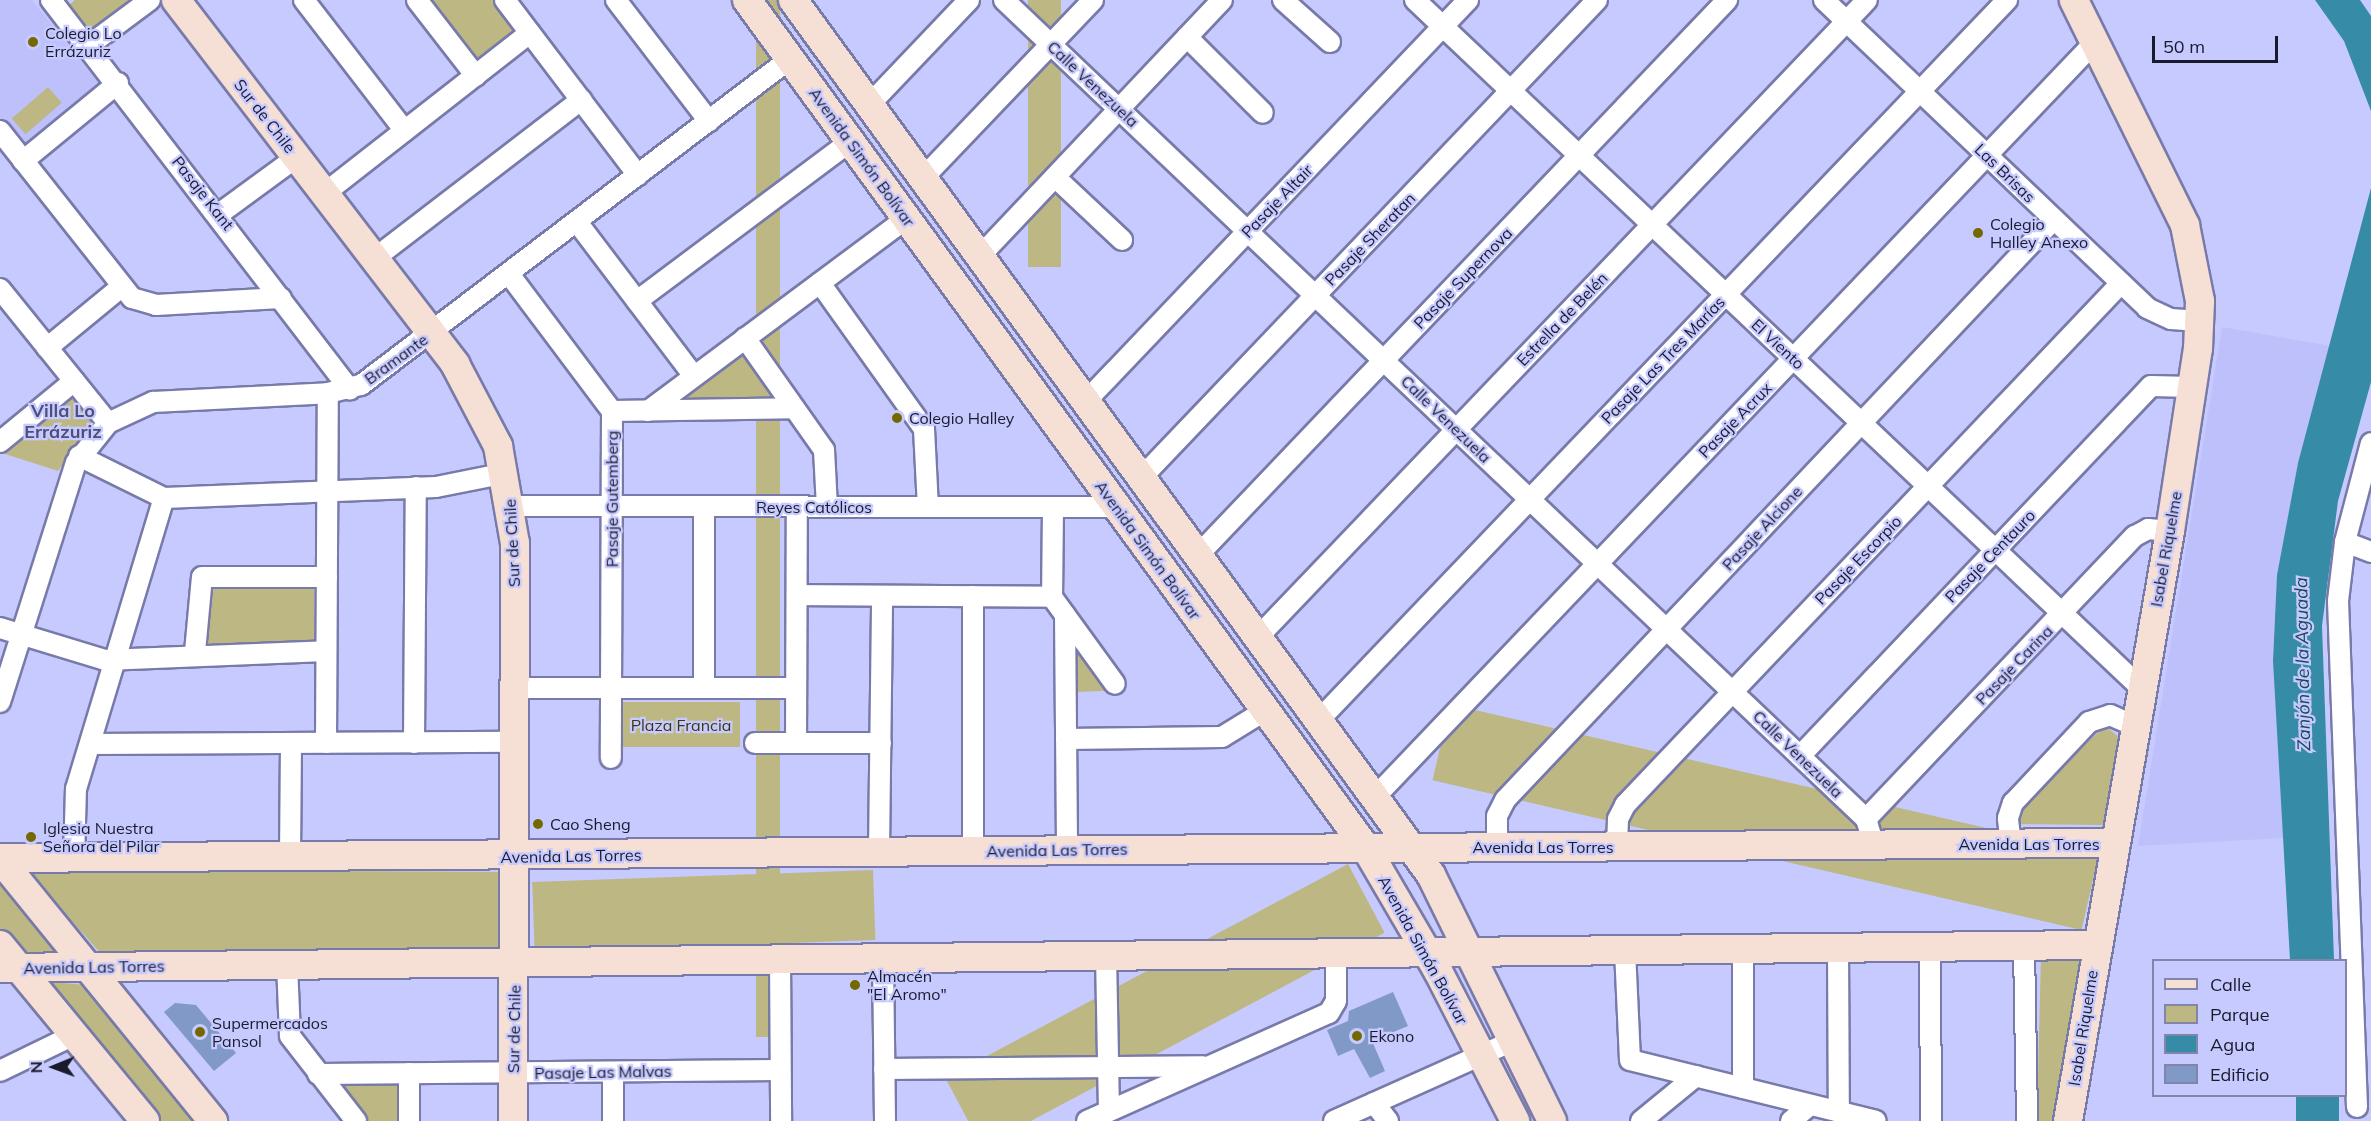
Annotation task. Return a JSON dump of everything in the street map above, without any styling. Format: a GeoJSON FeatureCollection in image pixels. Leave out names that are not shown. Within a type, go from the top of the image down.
{"type":"FeatureCollection","features":[{"type":"Feature","properties":{"kind":"street"},"geometry":{"type":"LineString","coordinates":[[88,46],[150,0]]}},
{"type":"Feature","properties":{"kind":"street","name":"Sur de Chile"},"geometry":{"type":"LineString","coordinates":[[176,0],[432,332],[475,395],[506,473],[513,507],[516,688],[513,1121]]}},
{"type":"Feature","properties":{"kind":"street"},"geometry":{"type":"LineString","coordinates":[[304,0],[405,131]]}},
{"type":"Feature","properties":{"kind":"street"},"geometry":{"type":"LineString","coordinates":[[417,0],[476,76]]}},
{"type":"Feature","properties":{"kind":"street"},"geometry":{"type":"LineString","coordinates":[[505,0],[638,175]]}},
{"type":"Feature","properties":{"kind":"street"},"geometry":{"type":"LineString","coordinates":[[616,0],[709,121]]}},
{"type":"Feature","properties":{"kind":"street","name":"Avenida Simón Bolívar"},"geometry":{"type":"LineString","coordinates":[[747,0],[1366,848],[1426,951],[1515,1121]]}},
{"type":"Feature","properties":{"kind":"street"},"geometry":{"type":"LineString","coordinates":[[793,0],[1413,848],[1473,951],[1552,1121]]}},
{"type":"Feature","properties":{"kind":"street"},"geometry":{"type":"LineString","coordinates":[[869,105],[969,0]]}},
{"type":"Feature","properties":{"kind":"street","name":"Calle Venezuela"},"geometry":{"type":"LineString","coordinates":[[1004,0],[1800,756],[1870,832]]}},
{"type":"Feature","properties":{"kind":"street"},"geometry":{"type":"LineString","coordinates":[[923,178],[1093,0]]}},
{"type":"Feature","properties":{"kind":"street"},"geometry":{"type":"LineString","coordinates":[[980,256],[1222,0]]}},
{"type":"Feature","properties":{"kind":"street"},"geometry":{"type":"LineString","coordinates":[[1283,0],[1330,42]]}},
{"type":"Feature","properties":{"kind":"street","name":"El Viento"},"geometry":{"type":"LineString","coordinates":[[1415,0],[2142,688]]}},
{"type":"Feature","properties":{"kind":"street","name":"Pasaje Altair"},"geometry":{"type":"LineString","coordinates":[[1086,401],[1468,0]]}},
{"type":"Feature","properties":{"kind":"street","name":"Pasaje Sheratan"},"geometry":{"type":"LineString","coordinates":[[1142,477],[1597,0]]}},
{"type":"Feature","properties":{"kind":"street","name":"Pasaje Supernova"},"geometry":{"type":"LineString","coordinates":[[1198,555],[1727,0]]}},
{"type":"Feature","properties":{"kind":"street","name":"Las Brisas"},"geometry":{"type":"LineString","coordinates":[[1824,0],[2121,283],[2162,317],[2199,321]]}},
{"type":"Feature","properties":{"kind":"street","name":"Estrella de Belén"},"geometry":{"type":"LineString","coordinates":[[1258,637],[1867,0]]}},
{"type":"Feature","properties":{"kind":"street","name":"Pasaje Las Tres Marías"},"geometry":{"type":"LineString","coordinates":[[1319,720],[2007,0]]}},
{"type":"Feature","properties":{"kind":"street","name":"Isabel Riquelme"},"geometry":{"type":"LineString","coordinates":[[2068,1121],[2096,945],[2170,531],[2192,387],[2199,321],[2198,282],[2187,232],[2074,0]]}},
{"type":"Feature","properties":{"kind":"street","name":"Pasaje Kant"},"geometry":{"type":"LineString","coordinates":[[60,3],[88,46],[219,214],[350,390]]}},
{"type":"Feature","properties":{"kind":"street"},"geometry":{"type":"LineString","coordinates":[[325,193],[530,33]]}},
{"type":"Feature","properties":{"kind":"street"},"geometry":{"type":"LineString","coordinates":[[1187,37],[1263,113]]}},
{"type":"Feature","properties":{"kind":"street","name":"Pasaje Acrux"},"geometry":{"type":"LineString","coordinates":[[1375,797],[2095,42]]}},
{"type":"Feature","properties":{"kind":"street","name":"Bramante"},"geometry":{"type":"LineString","coordinates":[[0,702],[79,456],[108,423],[160,401],[350,390],[432,332],[791,58]]}},
{"type":"Feature","properties":{"kind":"street"},"geometry":{"type":"LineString","coordinates":[[22,161],[118,83]]}},
{"type":"Feature","properties":{"kind":"street"},"geometry":{"type":"LineString","coordinates":[[375,258],[581,100]]}},
{"type":"Feature","properties":{"kind":"street"},"geometry":{"type":"LineString","coordinates":[[0,131],[120,288],[156,305],[281,298]]}},
{"type":"Feature","properties":{"kind":"street"},"geometry":{"type":"LineString","coordinates":[[637,301],[851,141]]}},
{"type":"Feature","properties":{"kind":"street"},"geometry":{"type":"LineString","coordinates":[[219,214],[297,157]]}},
{"type":"Feature","properties":{"kind":"street"},"geometry":{"type":"LineString","coordinates":[[1055,177],[1122,240]]}},
{"type":"Feature","properties":{"kind":"street"},"geometry":{"type":"LineString","coordinates":[[648,411],[907,218]]}},
{"type":"Feature","properties":{"kind":"street","name":"Pasaje Alcione"},"geometry":{"type":"LineString","coordinates":[[1497,848],[1497,816],[1505,800],[2054,219]]}},
{"type":"Feature","properties":{"kind":"street"},"geometry":{"type":"LineString","coordinates":[[577,222],[694,376]]}},
{"type":"Feature","properties":{"kind":"street","name":"Pasaje Gutemberg"},"geometry":{"type":"LineString","coordinates":[[509,274],[612,411],[611,758]]}},
{"type":"Feature","properties":{"kind":"street"},"geometry":{"type":"LineString","coordinates":[[820,283],[924,429],[928,507]]}},
{"type":"Feature","properties":{"kind":"street","name":"Pasaje Escorpio"},"geometry":{"type":"LineString","coordinates":[[1617,847],[1622,809],[2121,283]]}},
{"type":"Feature","properties":{"kind":"street"},"geometry":{"type":"LineString","coordinates":[[47,348],[120,288]]}},
{"type":"Feature","properties":{"kind":"street"},"geometry":{"type":"LineString","coordinates":[[0,289],[108,423]]}},
{"type":"Feature","properties":{"kind":"street"},"geometry":{"type":"LineString","coordinates":[[745,338],[826,454],[827,507]]}},
{"type":"Feature","properties":{"kind":"street"},"geometry":{"type":"LineString","coordinates":[[0,442],[74,381]]}},
{"type":"Feature","properties":{"kind":"street","name":"Pasaje Centauro"},"geometry":{"type":"LineString","coordinates":[[1800,756],[2151,386],[2192,387]]}},
{"type":"Feature","properties":{"kind":"street"},"geometry":{"type":"LineString","coordinates":[[326,743],[328,393]]}},
{"type":"Feature","properties":{"kind":"street"},"geometry":{"type":"LineString","coordinates":[[612,411],[794,408]]}},
{"type":"Feature","properties":{"kind":"street"},"geometry":{"type":"LineString","coordinates":[[2357,1107],[2338,627],[2345,542],[2371,443]]}},
{"type":"Feature","properties":{"kind":"street"},"geometry":{"type":"LineString","coordinates":[[79,456],[164,498],[327,488],[466,484],[506,473]]}},
{"type":"Feature","properties":{"kind":"street"},"geometry":{"type":"LineString","coordinates":[[414,743],[416,487]]}},
{"type":"Feature","properties":{"kind":"street"},"geometry":{"type":"LineString","coordinates":[[74,858],[74,804],[164,498]]}},
{"type":"Feature","properties":{"kind":"street","name":"Reyes Católicos"},"geometry":{"type":"LineString","coordinates":[[513,507],[1116,507]]}},
{"type":"Feature","properties":{"kind":"street"},"geometry":{"type":"LineString","coordinates":[[704,507],[704,688]]}},
{"type":"Feature","properties":{"kind":"street"},"geometry":{"type":"LineString","coordinates":[[796,743],[797,507]]}},
{"type":"Feature","properties":{"kind":"street"},"geometry":{"type":"LineString","coordinates":[[1053,507],[1052,597],[1115,684]]}},
{"type":"Feature","properties":{"kind":"street","name":"Pasaje Carina"},"geometry":{"type":"LineString","coordinates":[[1870,832],[2063,614],[2139,533],[2170,531]]}},
{"type":"Feature","properties":{"kind":"street"},"geometry":{"type":"LineString","coordinates":[[2345,542],[2371,552]]}},
{"type":"Feature","properties":{"kind":"street"},"geometry":{"type":"LineString","coordinates":[[195,652],[202,577],[327,577]]}},
{"type":"Feature","properties":{"kind":"street"},"geometry":{"type":"LineString","coordinates":[[796,596],[1052,597]]}},
{"type":"Feature","properties":{"kind":"street"},"geometry":{"type":"LineString","coordinates":[[879,852],[882,596]]}},
{"type":"Feature","properties":{"kind":"street"},"geometry":{"type":"LineString","coordinates":[[972,596],[973,851]]}},
{"type":"Feature","properties":{"kind":"street"},"geometry":{"type":"LineString","coordinates":[[1065,615],[1067,850]]}},
{"type":"Feature","properties":{"kind":"street"},"geometry":{"type":"LineString","coordinates":[[0,628],[105,660],[195,652],[326,651]]}},
{"type":"Feature","properties":{"kind":"street"},"geometry":{"type":"LineString","coordinates":[[516,688],[796,688]]}},
{"type":"Feature","properties":{"kind":"street"},"geometry":{"type":"LineString","coordinates":[[1066,739],[1222,737],[1266,710]]}},
{"type":"Feature","properties":{"kind":"street"},"geometry":{"type":"LineString","coordinates":[[2011,844],[2008,818],[2013,803],[2089,722],[2110,715],[2134,726]]}},
{"type":"Feature","properties":{"kind":"street"},"geometry":{"type":"LineString","coordinates":[[91,744],[516,742]]}},
{"type":"Feature","properties":{"kind":"street"},"geometry":{"type":"LineString","coordinates":[[290,858],[291,743]]}},
{"type":"Feature","properties":{"kind":"street"},"geometry":{"type":"LineString","coordinates":[[755,743],[880,743]]}},
{"type":"Feature","properties":{"kind":"street","name":"Avenida Las Torres"},"geometry":{"type":"LineString","coordinates":[[0,859],[514,857],[1067,850],[1617,847],[1870,832],[2011,844],[2115,843]]}},
{"type":"Feature","properties":{"kind":"street"},"geometry":{"type":"LineString","coordinates":[[0,859],[213,1121]]}},
{"type":"Feature","properties":{"kind":"street"},"geometry":{"type":"LineString","coordinates":[[0,945],[9,968],[74,1035],[145,1121]]}},
{"type":"Feature","properties":{"kind":"street","name":"Avenida Las Torres"},"geometry":{"type":"LineString","coordinates":[[9,968],[2096,945]]}},
{"type":"Feature","properties":{"kind":"street"},"geometry":{"type":"LineString","coordinates":[[2024,946],[2027,1121]]}},
{"type":"Feature","properties":{"kind":"street"},"geometry":{"type":"LineString","coordinates":[[1930,947],[1931,1121]]}},
{"type":"Feature","properties":{"kind":"street"},"geometry":{"type":"LineString","coordinates":[[1838,948],[1839,1112]]}},
{"type":"Feature","properties":{"kind":"street"},"geometry":{"type":"LineString","coordinates":[[1743,949],[1743,1088]]}},
{"type":"Feature","properties":{"kind":"street"},"geometry":{"type":"LineString","coordinates":[[1626,950],[1630,1060],[1876,1121]]}},
{"type":"Feature","properties":{"kind":"street"},"geometry":{"type":"LineString","coordinates":[[1087,1121],[1329,1013],[1336,1001],[1336,952]]}},
{"type":"Feature","properties":{"kind":"street"},"geometry":{"type":"LineString","coordinates":[[1106,955],[1109,1112]]}},
{"type":"Feature","properties":{"kind":"street"},"geometry":{"type":"LineString","coordinates":[[883,957],[885,1121]]}},
{"type":"Feature","properties":{"kind":"street"},"geometry":{"type":"LineString","coordinates":[[780,958],[781,1121]]}},
{"type":"Feature","properties":{"kind":"street"},"geometry":{"type":"LineString","coordinates":[[287,964],[290,1036],[356,1121]]}},
{"type":"Feature","properties":{"kind":"street"},"geometry":{"type":"LineString","coordinates":[[0,1071],[74,1035]]}},
{"type":"Feature","properties":{"kind":"street"},"geometry":{"type":"LineString","coordinates":[[1334,1121],[1513,1041]]}},
{"type":"Feature","properties":{"kind":"street"},"geometry":{"type":"LineString","coordinates":[[884,1069],[1212,1066]]}},
{"type":"Feature","properties":{"kind":"street","name":"Pasaje Las Malvas"},"geometry":{"type":"LineString","coordinates":[[318,1074],[780,1070]]}},
{"type":"Feature","properties":{"kind":"street"},"geometry":{"type":"LineString","coordinates":[[613,1071],[613,1121]]}},
{"type":"Feature","properties":{"kind":"street"},"geometry":{"type":"LineString","coordinates":[[409,1073],[409,1121]]}},
{"type":"Feature","properties":{"kind":"street"},"geometry":{"type":"LineString","coordinates":[[1641,1121],[1696,1076]]}},
{"type":"Feature","properties":{"kind":"street"},"geometry":{"type":"LineString","coordinates":[[1374,1103],[1388,1121]]}},
{"type":"Feature","properties":{"kind":"street"},"geometry":{"type":"LineString","coordinates":[[1791,1121],[1810,1105]]}},
{"type":"Feature","properties":{"kind":"shaded area","name":"Colegio Lo Errázuriz"},"geometry":{"type":"Polygon","coordinates":[[[0,0],[32,0],[99,84],[21,146],[0,119],[0,0]]]}},
{"type":"Feature","properties":{"kind":"shaded area"},"geometry":{"type":"Polygon","coordinates":[[[2222,327],[2331,346],[2298,463],[2277,575],[2273,661],[2284,838],[2138,846],[2222,327]]]}},
{"type":"Feature","properties":{"kind":"green space"},"geometry":{"type":"Polygon","coordinates":[[[75,0],[137,0],[89,39],[65,8],[75,0]]]}},
{"type":"Feature","properties":{"kind":"green space"},"geometry":{"type":"Polygon","coordinates":[[[432,0],[495,0],[521,33],[481,64],[432,0]]]}},
{"type":"Feature","properties":{"kind":"green space"},"geometry":{"type":"Polygon","coordinates":[[[756,0],[780,0],[780,1037],[756,1037],[756,0]]]}},
{"type":"Feature","properties":{"kind":"green space"},"geometry":{"type":"Polygon","coordinates":[[[1028,0],[1061,0],[1061,267],[1028,267],[1028,0]]]}},
{"type":"Feature","properties":{"kind":"green space"},"geometry":{"type":"Polygon","coordinates":[[[48,87],[62,103],[26,134],[12,118],[48,87]]]}},
{"type":"Feature","properties":{"kind":"green space"},"geometry":{"type":"Polygon","coordinates":[[[750,349],[785,401],[665,406],[750,349]]]}},
{"type":"Feature","properties":{"kind":"green space"},"geometry":{"type":"Polygon","coordinates":[[[72,399],[94,421],[58,471],[5,454],[72,399]]]}},
{"type":"Feature","properties":{"kind":"green space"},"geometry":{"type":"Polygon","coordinates":[[[208,583],[314,583],[314,647],[208,647],[208,583]]]}},
{"type":"Feature","properties":{"kind":"green space"},"geometry":{"type":"Polygon","coordinates":[[[1075,620],[1123,690],[1078,692],[1075,620]]]}},
{"type":"Feature","properties":{"kind":"green space","name":"Plaza Francia"},"geometry":{"type":"Polygon","coordinates":[[[623,702],[740,702],[740,747],[623,747],[623,702]]]}},
{"type":"Feature","properties":{"kind":"green space"},"geometry":{"type":"Polygon","coordinates":[[[1450,704],[2099,854],[2081,930],[1433,780],[1450,704]]]}},
{"type":"Feature","properties":{"kind":"green space"},"geometry":{"type":"Polygon","coordinates":[[[2105,726],[2119,737],[2103,825],[2017,824],[2025,799],[2105,726]]]}},
{"type":"Feature","properties":{"kind":"green space"},"geometry":{"type":"Polygon","coordinates":[[[1348,864],[1385,933],[1031,1121],[968,1121],[945,1078],[1348,864]]]}},
{"type":"Feature","properties":{"kind":"green space"},"geometry":{"type":"Polygon","coordinates":[[[25,869],[504,872],[507,950],[105,958],[25,869]]]}},
{"type":"Feature","properties":{"kind":"green space"},"geometry":{"type":"Polygon","coordinates":[[[873,870],[875,940],[535,952],[532,882],[873,870]]]}},
{"type":"Feature","properties":{"kind":"green space"},"geometry":{"type":"Polygon","coordinates":[[[0,874],[69,960],[20,961],[0,934],[0,874]]]}},
{"type":"Feature","properties":{"kind":"green space"},"geometry":{"type":"Polygon","coordinates":[[[2083,953],[2055,1121],[2037,1121],[2041,955],[2083,953]]]}},
{"type":"Feature","properties":{"kind":"green space"},"geometry":{"type":"Polygon","coordinates":[[[48,982],[89,985],[200,1121],[161,1121],[48,982]]]}},
{"type":"Feature","properties":{"kind":"green space"},"geometry":{"type":"Polygon","coordinates":[[[329,1081],[400,1082],[400,1121],[363,1121],[329,1081]]]}},
{"type":"Feature","properties":{"kind":"water"},"geometry":{"type":"Polygon","coordinates":[[[2315,0],[2360,0],[2371,16],[2371,111],[2344,41],[2315,0]]]}},
{"type":"Feature","properties":{"kind":"water","name":"Zanjón de la Aguada"},"geometry":{"type":"Polygon","coordinates":[[[2371,188],[2371,382],[2338,501],[2322,626],[2334,959],[2290,959],[2273,661],[2277,575],[2298,463],[2371,188]]]}},
{"type":"Feature","properties":{"kind":"water"},"geometry":{"type":"Polygon","coordinates":[[[2296,1097],[2339,1097],[2339,1121],[2296,1121],[2296,1097]]]}},
{"type":"Feature","properties":{"kind":"building","name":"Ekono"},"geometry":{"type":"Polygon","coordinates":[[[1393,992],[1408,1026],[1372,1041],[1385,1071],[1370,1078],[1354,1049],[1338,1056],[1327,1030],[1348,1021],[1349,1011],[1393,992]]]}},
{"type":"Feature","properties":{"kind":"building","name":"Supermercados Pansol"},"geometry":{"type":"Polygon","coordinates":[[[175,1003],[196,1005],[236,1053],[214,1071],[164,1012],[175,1003]]]}},
{"type":"Feature","properties":{"kind":"place","name":"Colegio Lo Errázuriz"},"geometry":{"type":"Point","coordinates":[33,42]}},
{"type":"Feature","properties":{"kind":"place","name":"Colegio Halley Anexo"},"geometry":{"type":"Point","coordinates":[1978,233]}},
{"type":"Feature","properties":{"kind":"place","name":"Colegio Halley"},"geometry":{"type":"Point","coordinates":[897,418]}},
{"type":"Feature","properties":{"kind":"place","name":"Cao Sheng"},"geometry":{"type":"Point","coordinates":[538,824]}},
{"type":"Feature","properties":{"kind":"place","name":"Iglesia Nuestra Señora del Pilar"},"geometry":{"type":"Point","coordinates":[31,837]}},
{"type":"Feature","properties":{"kind":"place","name":"Almacén \"El Aromo\""},"geometry":{"type":"Point","coordinates":[855,985]}},
{"type":"Feature","properties":{"kind":"place","name":"Supermercados Pansol"},"geometry":{"type":"Point","coordinates":[200,1032]}},
{"type":"Feature","properties":{"kind":"place","name":"Ekono"},"geometry":{"type":"Point","coordinates":[1357,1036]}},
{"type":"Feature","properties":{"kind":"district","name":"Villa Lo Errázuriz"},"geometry":{"type":"Point","coordinates":[63,422]}}]}
